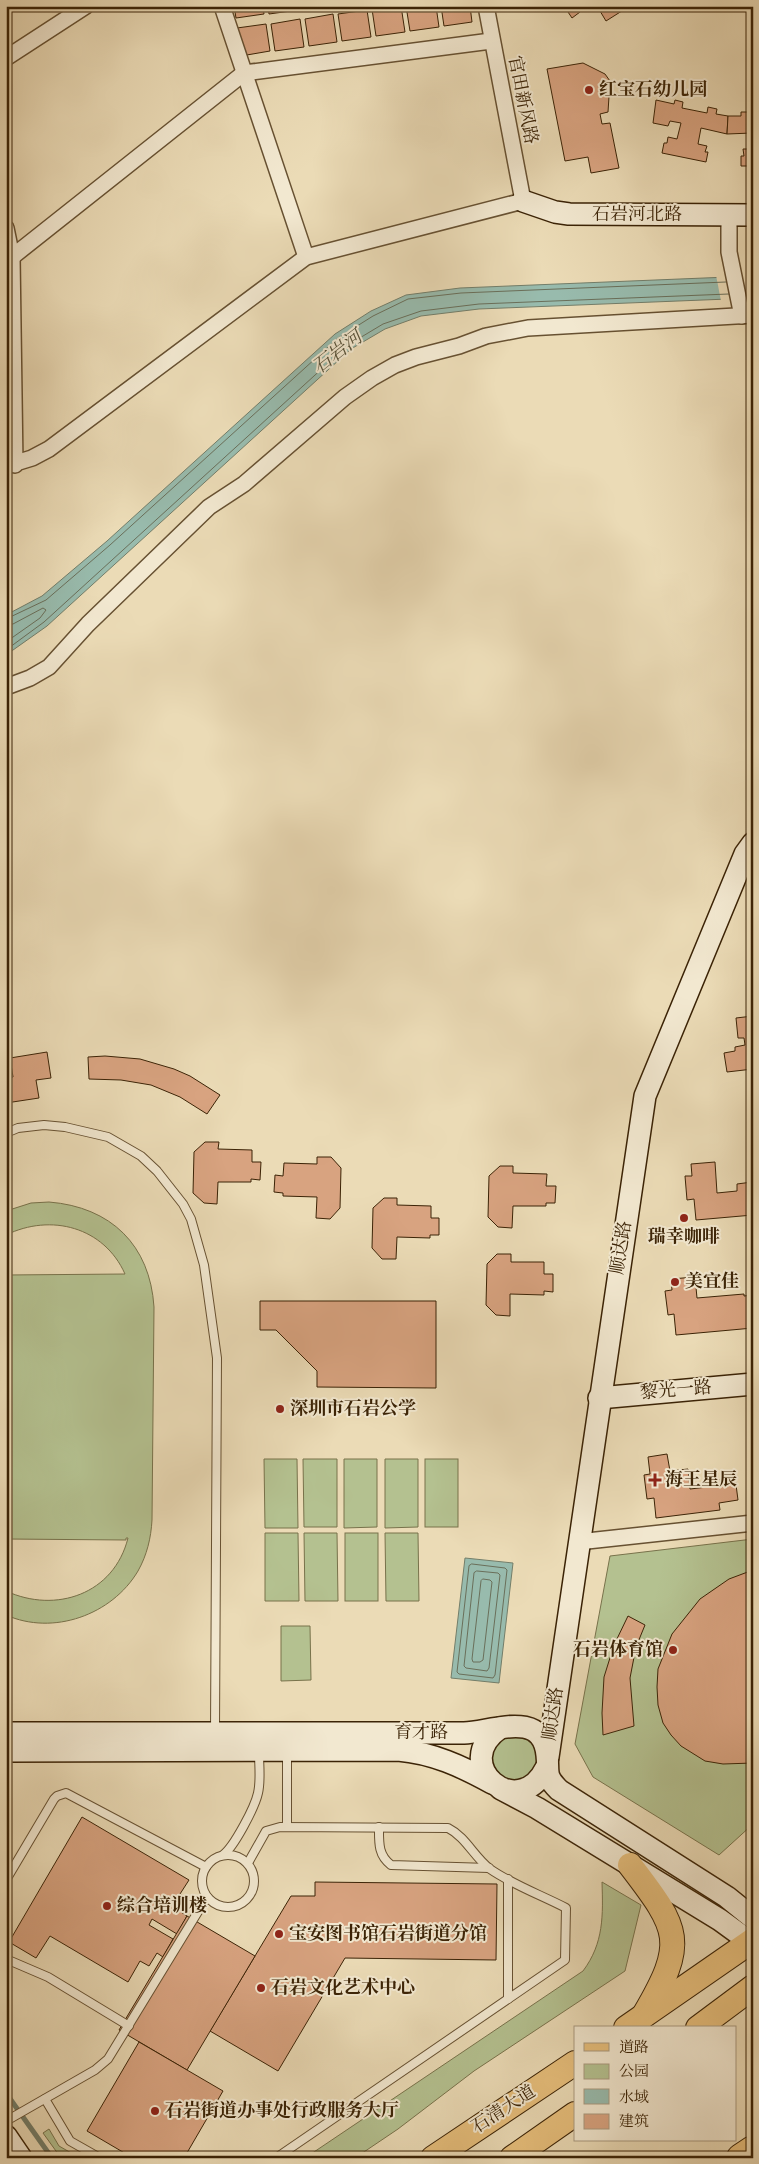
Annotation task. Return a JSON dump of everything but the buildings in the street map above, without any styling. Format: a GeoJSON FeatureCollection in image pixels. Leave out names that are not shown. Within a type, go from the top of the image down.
{"type":"FeatureCollection","features":[{"type":"Feature","properties":{"kind":"highway"},"geometry":{"type":"LineString","coordinates":[[741,2158],[753,2150]]}},
{"type":"Feature","properties":{"kind":"main road"},"geometry":{"type":"LineString","coordinates":[[630,1866],[663,1909],[672,1930],[673,1940],[665,1976],[635,2021]]}},
{"type":"Feature","properties":{"kind":"main road"},"geometry":{"type":"LineString","coordinates":[[635,2021],[752,1936]]}},
{"type":"Feature","properties":{"kind":"main road"},"geometry":{"type":"LineString","coordinates":[[701,2026],[753,1987]]}},
{"type":"Feature","properties":{"kind":"main road","name":"石清大道"},"geometry":{"type":"LineString","coordinates":[[433,2158],[574,2064]]}},
{"type":"Feature","properties":{"kind":"main road"},"geometry":{"type":"LineString","coordinates":[[512,2158],[574,2115]]}},
{"type":"Feature","properties":{"kind":"street"},"geometry":{"type":"LineString","coordinates":[[6,58],[86,6]]}},
{"type":"Feature","properties":{"kind":"street"},"geometry":{"type":"LineString","coordinates":[[222,6],[306,257]]}},
{"type":"Feature","properties":{"kind":"street","name":"官田新风路"},"geometry":{"type":"LineString","coordinates":[[486,6],[491,41],[523,201]]}},
{"type":"Feature","properties":{"kind":"street"},"geometry":{"type":"LineString","coordinates":[[12,257],[244,73],[491,41]]}},
{"type":"Feature","properties":{"kind":"street"},"geometry":{"type":"LineString","coordinates":[[6,228],[12,257],[10,465],[32,458],[49,449],[306,257],[523,201]]}},
{"type":"Feature","properties":{"kind":"street","name":"石岩河北路"},"geometry":{"type":"LineString","coordinates":[[523,201],[555,212],[569,214],[753,215]]}},
{"type":"Feature","properties":{"kind":"street"},"geometry":{"type":"LineString","coordinates":[[6,687],[30,678],[49,667],[121,590],[209,507],[249,479],[345,397],[394,365],[486,336],[512,330],[745,312],[731,266],[728,240],[729,215]]}},
{"type":"Feature","properties":{"kind":"street","name":"顺达路"},"geometry":{"type":"LineString","coordinates":[[547,1762],[599,1398],[645,1096],[745,854],[753,843]]}},
{"type":"Feature","properties":{"kind":"street","name":"黎光一路"},"geometry":{"type":"LineString","coordinates":[[599,1398],[753,1384]]}},
{"type":"Feature","properties":{"kind":"street"},"geometry":{"type":"LineString","coordinates":[[578,1542],[753,1523]]}},
{"type":"Feature","properties":{"kind":"street","name":"顺达路"},"geometry":{"type":"LineString","coordinates":[[521,1725],[534,1718],[544,1709],[556,1687],[560,1672]]}},
{"type":"Feature","properties":{"kind":"street","name":"育才路"},"geometry":{"type":"LineString","coordinates":[[6,1733],[464,1733],[510,1725],[521,1725]]}},
{"type":"Feature","properties":{"kind":"street"},"geometry":{"type":"LineString","coordinates":[[521,1725],[531,1729],[540,1736],[546,1746],[547,1762],[553,1784],[559,1790],[727,1897],[752,1936]]}},
{"type":"Feature","properties":{"kind":"street"},"geometry":{"type":"LineString","coordinates":[[500,1728],[488,1738],[481,1753],[481,1764],[485,1774],[496,1786],[512,1791],[523,1790],[533,1786],[541,1778],[547,1762]]}},
{"type":"Feature","properties":{"kind":"street","name":"育才路"},"geometry":{"type":"LineString","coordinates":[[6,1751],[368,1749],[418,1752],[449,1761],[496,1786],[720,1920],[752,1936]]}},
{"type":"Feature","properties":{"kind":"street"},"geometry":{"type":"LineString","coordinates":[[6,2136],[22,2158]]}},
{"type":"Feature","properties":{"kind":"lane"},"geometry":{"type":"LineString","coordinates":[[6,1133],[18,1128],[44,1125],[87,1131],[116,1140],[141,1156],[157,1171],[183,1204],[191,1219],[204,1265],[217,1358],[215,1733]]}},
{"type":"Feature","properties":{"kind":"lane"},"geometry":{"type":"LineString","coordinates":[[287,1750],[287,1826]]}},
{"type":"Feature","properties":{"kind":"lane"},"geometry":{"type":"LineString","coordinates":[[223,1855],[241,1858],[248,1863],[255,1878],[251,1895],[238,1906],[220,1907],[213,1903],[207,1897],[202,1880],[206,1867],[215,1858],[223,1855],[231,1848],[257,1798],[259,1751]]}},
{"type":"Feature","properties":{"kind":"lane"},"geometry":{"type":"LineString","coordinates":[[6,1880],[54,1799],[66,1793],[206,1867]]}},
{"type":"Feature","properties":{"kind":"lane"},"geometry":{"type":"LineString","coordinates":[[248,1863],[266,1832],[280,1827],[448,1828],[460,1837],[488,1868],[566,1908],[565,1960],[276,2158]]}},
{"type":"Feature","properties":{"kind":"lane"},"geometry":{"type":"LineString","coordinates":[[380,1828],[380,1850],[383,1859],[390,1866],[488,1868]]}},
{"type":"Feature","properties":{"kind":"lane"},"geometry":{"type":"LineString","coordinates":[[508,1878],[508,1999]]}},
{"type":"Feature","properties":{"kind":"lane"},"geometry":{"type":"LineString","coordinates":[[6,2121],[102,2065],[129,2026],[207,1897]]}},
{"type":"Feature","properties":{"kind":"lane"},"geometry":{"type":"LineString","coordinates":[[6,1958],[48,1977],[129,2026]]}},
{"type":"Feature","properties":{"kind":"lane"},"geometry":{"type":"LineString","coordinates":[[45,2099],[70,2141],[100,2158]]}},
{"type":"Feature","properties":{"kind":"green space"},"geometry":{"type":"Polygon","coordinates":[[[49,1202],[71,1205],[91,1212],[108,1221],[123,1233],[145,1265],[151,1285],[154,1307],[152,1520],[150,1540],[144,1559],[127,1586],[97,1610],[62,1622],[43,1623],[24,1621],[6,1615],[6,1591],[25,1598],[44,1600],[63,1599],[80,1594],[96,1585],[110,1573],[121,1557],[128,1538],[126,1540],[6,1539],[6,1275],[125,1274],[116,1258],[104,1245],[90,1235],[74,1229],[58,1225],[41,1225],[23,1228],[6,1235],[6,1211],[31,1203],[49,1202]]]}},
{"type":"Feature","properties":{"kind":"green space"},"geometry":{"type":"Polygon","coordinates":[[[264,1459],[297,1459],[298,1528],[265,1528],[264,1459]]]}},
{"type":"Feature","properties":{"kind":"green space"},"geometry":{"type":"Polygon","coordinates":[[[303,1459],[337,1459],[337,1527],[304,1527],[303,1459]]]}},
{"type":"Feature","properties":{"kind":"green space"},"geometry":{"type":"Polygon","coordinates":[[[344,1459],[377,1459],[377,1527],[344,1528],[344,1459]]]}},
{"type":"Feature","properties":{"kind":"green space"},"geometry":{"type":"Polygon","coordinates":[[[385,1459],[418,1459],[418,1527],[385,1528],[385,1459]]]}},
{"type":"Feature","properties":{"kind":"green space"},"geometry":{"type":"Polygon","coordinates":[[[425,1459],[458,1459],[458,1527],[425,1527],[425,1459]]]}},
{"type":"Feature","properties":{"kind":"green space"},"geometry":{"type":"Polygon","coordinates":[[[265,1533],[298,1533],[299,1601],[265,1601],[265,1533]]]}},
{"type":"Feature","properties":{"kind":"green space"},"geometry":{"type":"Polygon","coordinates":[[[304,1533],[337,1533],[338,1601],[305,1601],[304,1533]]]}},
{"type":"Feature","properties":{"kind":"green space"},"geometry":{"type":"Polygon","coordinates":[[[345,1533],[378,1533],[378,1601],[345,1601],[345,1533]]]}},
{"type":"Feature","properties":{"kind":"green space"},"geometry":{"type":"Polygon","coordinates":[[[385,1533],[418,1533],[419,1601],[386,1601],[385,1533]]]}},
{"type":"Feature","properties":{"kind":"green space","name":"石岩体育馆"},"geometry":{"type":"Polygon","coordinates":[[[753,1539],[753,1824],[719,1855],[593,1777],[575,1744],[610,1556],[753,1539]]]}},
{"type":"Feature","properties":{"kind":"green space"},"geometry":{"type":"Polygon","coordinates":[[[281,1626],[310,1626],[311,1680],[281,1681],[281,1626]]]}},
{"type":"Feature","properties":{"kind":"green space"},"geometry":{"type":"Polygon","coordinates":[[[514,1735],[527,1739],[533,1745],[537,1758],[533,1771],[527,1777],[514,1781],[501,1777],[495,1771],[491,1758],[495,1745],[501,1739],[514,1735]]]}},
{"type":"Feature","properties":{"kind":"green space"},"geometry":{"type":"Polygon","coordinates":[[[602,1882],[641,1905],[625,1971],[474,2071],[398,2129],[355,2158],[305,2158],[583,1971],[599,1939],[602,1917],[602,1882]]]}},
{"type":"Feature","properties":{"kind":"green space"},"geometry":{"type":"Polygon","coordinates":[[[49,2129],[59,2146],[80,2158],[61,2158],[43,2133],[49,2129]]]}},
{"type":"Feature","properties":{"kind":"water","name":"石岩河"},"geometry":{"type":"Polygon","coordinates":[[[753,276],[753,298],[479,309],[421,316],[385,329],[351,349],[47,626],[6,655],[6,615],[42,596],[107,541],[335,334],[371,311],[406,295],[460,288],[753,276]]]}},
{"type":"Feature","properties":{"kind":"water"},"geometry":{"type":"Polygon","coordinates":[[[465,1558],[513,1563],[499,1683],[451,1678],[465,1558]]]}},
{"type":"Feature","properties":{"kind":"pier"},"geometry":{"type":"Polygon","coordinates":[[[749,273],[753,300],[721,301],[716,275],[749,273]]]}},
{"type":"Feature","properties":{"kind":"waterway"},"geometry":{"type":"LineString","coordinates":[[6,2093],[52,2158]]}},
{"type":"Feature","properties":{"kind":"place","name":"红宝石幼儿园"},"geometry":{"type":"Point","coordinates":[589,90]}},
{"type":"Feature","properties":{"kind":"place","name":"瑞幸咖啡"},"geometry":{"type":"Point","coordinates":[684,1218]}},
{"type":"Feature","properties":{"kind":"place","name":"美宜佳"},"geometry":{"type":"Point","coordinates":[675,1282]}},
{"type":"Feature","properties":{"kind":"place","name":"深圳市石岩公学"},"geometry":{"type":"Point","coordinates":[280,1409]}},
{"type":"Feature","properties":{"kind":"place","name":"海王星辰"},"geometry":{"type":"Point","coordinates":[655,1480]}},
{"type":"Feature","properties":{"kind":"place","name":"石岩体育馆"},"geometry":{"type":"Point","coordinates":[673,1650]}},
{"type":"Feature","properties":{"kind":"place","name":"综合培训楼"},"geometry":{"type":"Point","coordinates":[107,1906]}},
{"type":"Feature","properties":{"kind":"place","name":"宝安图书馆石岩街道分馆"},"geometry":{"type":"Point","coordinates":[279,1934]}},
{"type":"Feature","properties":{"kind":"place","name":"石岩文化艺术中心"},"geometry":{"type":"Point","coordinates":[261,1988]}},
{"type":"Feature","properties":{"kind":"place","name":"石岩街道办事处行政服务大厅"},"geometry":{"type":"Point","coordinates":[155,2111]}}]}
